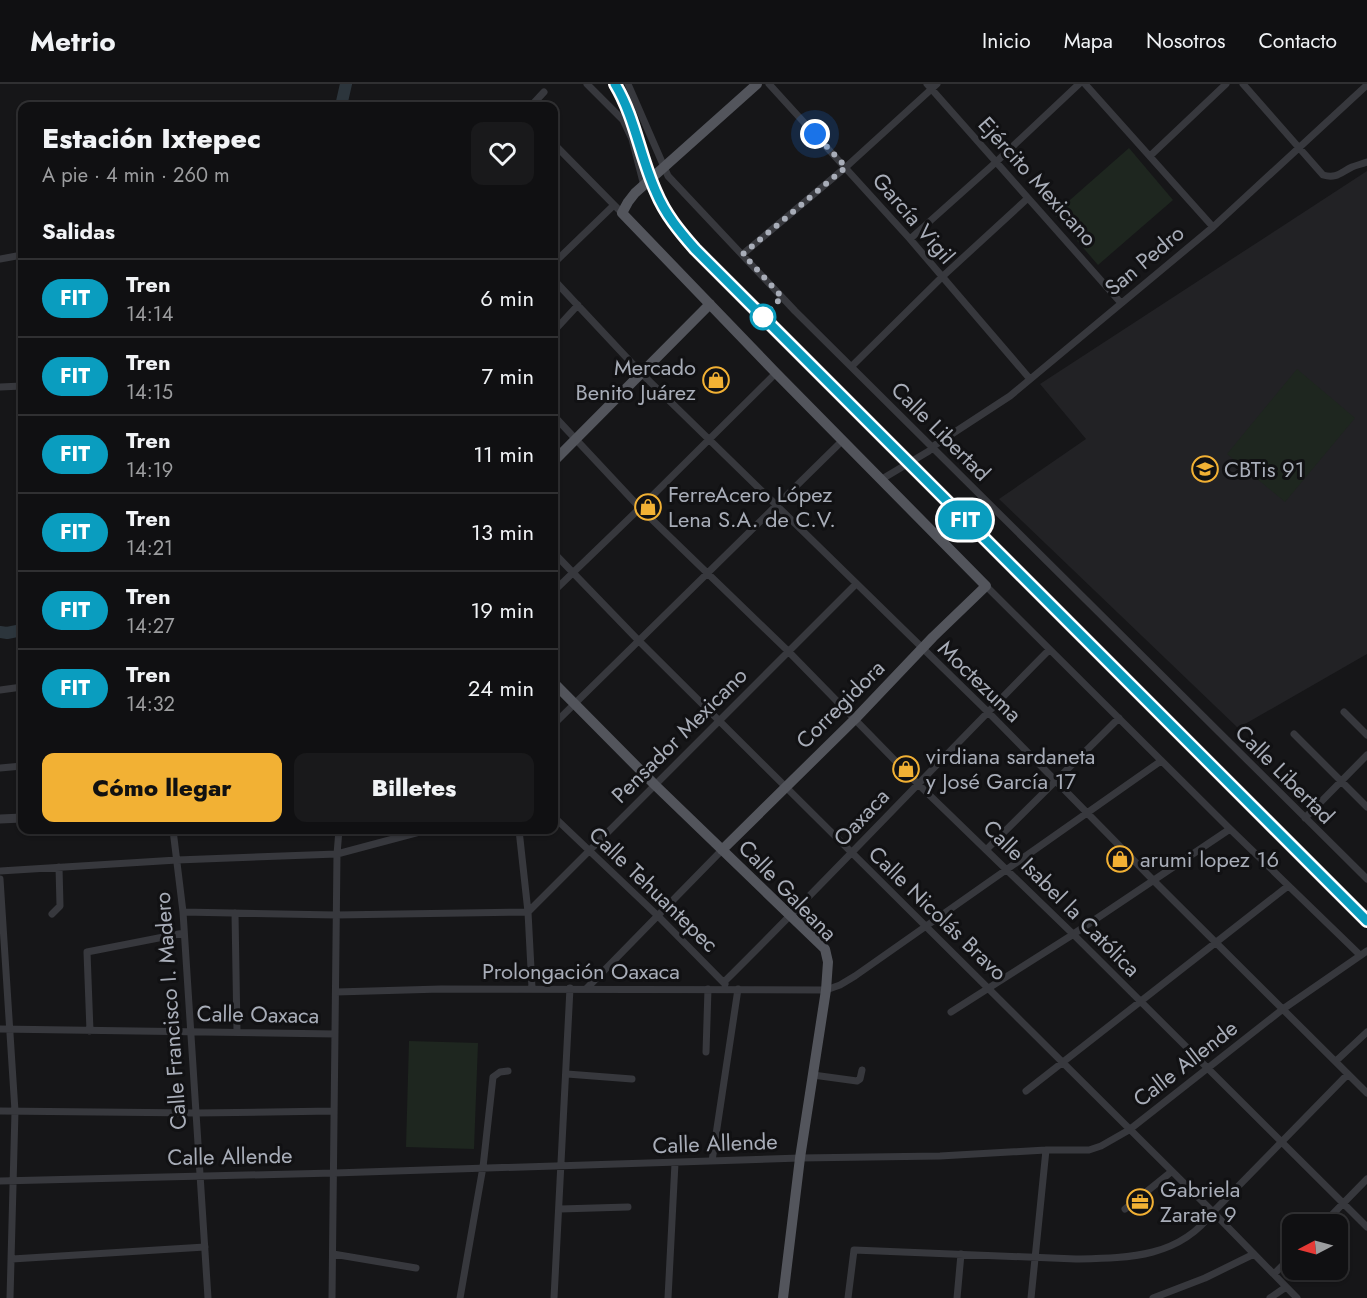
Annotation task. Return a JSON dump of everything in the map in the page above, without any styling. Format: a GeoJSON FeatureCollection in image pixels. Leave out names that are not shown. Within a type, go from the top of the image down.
{"type":"FeatureCollection","features":[{"type":"Feature","properties":{"kind":"main road"},"geometry":{"type":"LineString","coordinates":[[757,84],[630,198],[622,213],[986,586]]}},
{"type":"Feature","properties":{"kind":"main road"},"geometry":{"type":"LineString","coordinates":[[558,457],[710,304]]}},
{"type":"Feature","properties":{"kind":"main road","name":"Corregidora"},"geometry":{"type":"LineString","coordinates":[[722,850],[986,586]]}},
{"type":"Feature","properties":{"kind":"main road","name":"Calle Galeana"},"geometry":{"type":"LineString","coordinates":[[558,687],[655,785],[825,949],[828,962],[826,990],[800,1158],[783,1298]]}},
{"type":"Feature","properties":{"kind":"street"},"geometry":{"type":"LineString","coordinates":[[587,84],[623,120],[632,139],[644,186]]}},
{"type":"Feature","properties":{"kind":"street","name":"Calle Libertad"},"geometry":{"type":"LineString","coordinates":[[628,84],[668,176],[795,311],[1367,879]]}},
{"type":"Feature","properties":{"kind":"street","name":"García Vigil"},"geometry":{"type":"LineString","coordinates":[[769,84],[910,239],[1030,379]]}},
{"type":"Feature","properties":{"kind":"street"},"geometry":{"type":"LineString","coordinates":[[910,239],[996,163],[1079,84]]}},
{"type":"Feature","properties":{"kind":"street"},"geometry":{"type":"LineString","coordinates":[[1085,84],[1213,227]]}},
{"type":"Feature","properties":{"kind":"street"},"geometry":{"type":"LineString","coordinates":[[1150,156],[1226,84]]}},
{"type":"Feature","properties":{"kind":"street"},"geometry":{"type":"LineString","coordinates":[[1243,84],[1323,175],[1331,177],[1340,175],[1352,167],[1367,162]]}},
{"type":"Feature","properties":{"kind":"street","name":"San Pedro"},"geometry":{"type":"LineString","coordinates":[[882,479],[929,452],[932,447],[1010,396],[1213,227],[1367,85]]}},
{"type":"Feature","properties":{"kind":"street"},"geometry":{"type":"LineString","coordinates":[[743,254],[846,167],[932,86]]}},
{"type":"Feature","properties":{"kind":"street","name":"Ejército Mexicano"},"geometry":{"type":"LineString","coordinates":[[932,86],[996,163],[1121,303]]}},
{"type":"Feature","properties":{"kind":"street"},"geometry":{"type":"LineString","coordinates":[[535,102],[544,92]]}},
{"type":"Feature","properties":{"kind":"street"},"geometry":{"type":"LineString","coordinates":[[558,148],[622,213]]}},
{"type":"Feature","properties":{"kind":"street"},"geometry":{"type":"LineString","coordinates":[[852,366],[942,277],[1029,198]]}},
{"type":"Feature","properties":{"kind":"street"},"geometry":{"type":"LineString","coordinates":[[558,254],[614,205]]}},
{"type":"Feature","properties":{"kind":"street"},"geometry":{"type":"LineString","coordinates":[[0,259],[18,256]]}},
{"type":"Feature","properties":{"kind":"street","name":"Moctezuma"},"geometry":{"type":"LineString","coordinates":[[558,284],[642,374],[988,712],[1367,1093]]}},
{"type":"Feature","properties":{"kind":"street"},"geometry":{"type":"LineString","coordinates":[[558,327],[578,305]]}},
{"type":"Feature","properties":{"kind":"street"},"geometry":{"type":"LineString","coordinates":[[558,587],[776,373]]}},
{"type":"Feature","properties":{"kind":"street"},"geometry":{"type":"LineString","coordinates":[[0,387],[18,386]]}},
{"type":"Feature","properties":{"kind":"street","name":"Calle Isabel la Católica"},"geometry":{"type":"LineString","coordinates":[[558,420],[706,574],[788,651],[917,783],[987,849],[1367,1227]]}},
{"type":"Feature","properties":{"kind":"street"},"geometry":{"type":"LineString","coordinates":[[558,720],[843,440]]}},
{"type":"Feature","properties":{"kind":"street","name":"Calle Nicolás Bravo"},"geometry":{"type":"LineString","coordinates":[[558,558],[852,854],[927,925],[1063,1061],[1297,1298]]}},
{"type":"Feature","properties":{"kind":"street","name":"Pensador Mexicano"},"geometry":{"type":"LineString","coordinates":[[528,912],[856,584]]}},
{"type":"Feature","properties":{"kind":"street"},"geometry":{"type":"LineString","coordinates":[[986,586],[1288,886],[1364,953]]}},
{"type":"Feature","properties":{"kind":"street","name":"Oaxaca"},"geometry":{"type":"LineString","coordinates":[[725,986],[917,783],[1049,651]]}},
{"type":"Feature","properties":{"kind":"street"},"geometry":{"type":"LineString","coordinates":[[0,690],[18,688]]}},
{"type":"Feature","properties":{"kind":"street"},"geometry":{"type":"LineString","coordinates":[[1344,712],[1367,735]]}},
{"type":"Feature","properties":{"kind":"street"},"geometry":{"type":"LineString","coordinates":[[987,849],[1119,718]]}},
{"type":"Feature","properties":{"kind":"street"},"geometry":{"type":"LineString","coordinates":[[1294,734],[1367,807]]}},
{"type":"Feature","properties":{"kind":"street"},"geometry":{"type":"LineString","coordinates":[[1305,818],[1367,755]]}},
{"type":"Feature","properties":{"kind":"street"},"geometry":{"type":"LineString","coordinates":[[826,990],[855,976],[1161,760]]}},
{"type":"Feature","properties":{"kind":"street"},"geometry":{"type":"LineString","coordinates":[[0,768],[18,766]]}},
{"type":"Feature","properties":{"kind":"street"},"geometry":{"type":"LineString","coordinates":[[0,819],[18,818]]}},
{"type":"Feature","properties":{"kind":"street","name":"Calle Tehuantepec"},"geometry":{"type":"LineString","coordinates":[[558,821],[658,916],[725,986]]}},
{"type":"Feature","properties":{"kind":"street"},"geometry":{"type":"LineString","coordinates":[[951,1012],[1230,829]]}},
{"type":"Feature","properties":{"kind":"street","name":"Calle Francisco I. Madero"},"geometry":{"type":"LineString","coordinates":[[174,834],[183,912],[208,1298]]}},
{"type":"Feature","properties":{"kind":"street"},"geometry":{"type":"LineString","coordinates":[[332,1298],[339,834]]}},
{"type":"Feature","properties":{"kind":"street"},"geometry":{"type":"LineString","coordinates":[[0,872],[177,860],[337,854],[412,834]]}},
{"type":"Feature","properties":{"kind":"street"},"geometry":{"type":"LineString","coordinates":[[519,834],[528,912],[532,988]]}},
{"type":"Feature","properties":{"kind":"street"},"geometry":{"type":"LineString","coordinates":[[587,988],[722,850]]}},
{"type":"Feature","properties":{"kind":"street"},"geometry":{"type":"LineString","coordinates":[[52,915],[60,906],[59,867]]}},
{"type":"Feature","properties":{"kind":"street"},"geometry":{"type":"LineString","coordinates":[[0,879],[15,1112],[10,1298]]}},
{"type":"Feature","properties":{"kind":"street"},"geometry":{"type":"LineString","coordinates":[[1026,1091],[1288,886]]}},
{"type":"Feature","properties":{"kind":"street"},"geometry":{"type":"LineString","coordinates":[[183,912],[336,915],[528,912]]}},
{"type":"Feature","properties":{"kind":"street"},"geometry":{"type":"LineString","coordinates":[[235,913],[237,1032]]}},
{"type":"Feature","properties":{"kind":"street"},"geometry":{"type":"LineString","coordinates":[[90,1030],[87,952],[184,933]]}},
{"type":"Feature","properties":{"kind":"street","name":"Calle Allende"},"geometry":{"type":"LineString","coordinates":[[0,1181],[1089,1150],[1130,1130],[1283,1009],[1364,953]]}},
{"type":"Feature","properties":{"kind":"street","name":"Prolongación Oaxaca"},"geometry":{"type":"LineString","coordinates":[[336,992],[441,988],[708,989],[725,986],[738,989],[826,990]]}},
{"type":"Feature","properties":{"kind":"street"},"geometry":{"type":"LineString","coordinates":[[554,1298],[570,988]]}},
{"type":"Feature","properties":{"kind":"street"},"geometry":{"type":"LineString","coordinates":[[706,1052],[708,989]]}},
{"type":"Feature","properties":{"kind":"street"},"geometry":{"type":"LineString","coordinates":[[712,1161],[738,989]]}},
{"type":"Feature","properties":{"kind":"street","name":"Calle Oaxaca"},"geometry":{"type":"LineString","coordinates":[[0,1029],[335,1034]]}},
{"type":"Feature","properties":{"kind":"street"},"geometry":{"type":"LineString","coordinates":[[1336,1061],[1367,1032]]}},
{"type":"Feature","properties":{"kind":"street"},"geometry":{"type":"LineString","coordinates":[[813,1075],[857,1081],[860,1079],[862,1070]]}},
{"type":"Feature","properties":{"kind":"street"},"geometry":{"type":"LineString","coordinates":[[460,1298],[483,1167],[493,1077],[500,1072],[508,1071]]}},
{"type":"Feature","properties":{"kind":"street"},"geometry":{"type":"LineString","coordinates":[[567,1074],[632,1079]]}},
{"type":"Feature","properties":{"kind":"street"},"geometry":{"type":"LineString","coordinates":[[848,1298],[854,1250],[1036,1258],[1111,1258],[1152,1253],[1174,1246],[1203,1226],[1213,1212],[1348,1074]]}},
{"type":"Feature","properties":{"kind":"street"},"geometry":{"type":"LineString","coordinates":[[0,1111],[196,1113],[334,1111]]}},
{"type":"Feature","properties":{"kind":"street"},"geometry":{"type":"LineString","coordinates":[[1031,1298],[1046,1150]]}},
{"type":"Feature","properties":{"kind":"street"},"geometry":{"type":"LineString","coordinates":[[668,1298],[675,1162]]}},
{"type":"Feature","properties":{"kind":"street"},"geometry":{"type":"LineString","coordinates":[[1125,1209],[1171,1172]]}},
{"type":"Feature","properties":{"kind":"street"},"geometry":{"type":"LineString","coordinates":[[1333,1214],[1367,1179]]}},
{"type":"Feature","properties":{"kind":"street"},"geometry":{"type":"LineString","coordinates":[[560,1209],[628,1207]]}},
{"type":"Feature","properties":{"kind":"street"},"geometry":{"type":"LineString","coordinates":[[12,1258],[205,1247]]}},
{"type":"Feature","properties":{"kind":"street"},"geometry":{"type":"LineString","coordinates":[[333,1254],[416,1268]]}},
{"type":"Feature","properties":{"kind":"street"},"geometry":{"type":"LineString","coordinates":[[957,1298],[961,1254]]}},
{"type":"Feature","properties":{"kind":"street"},"geometry":{"type":"LineString","coordinates":[[1153,1298],[1171,1293],[1215,1274],[1254,1254]]}},
{"type":"Feature","properties":{"kind":"street"},"geometry":{"type":"LineString","coordinates":[[1274,1274],[1282,1266]]}},
{"type":"Feature","properties":{"kind":"street"},"geometry":{"type":"LineString","coordinates":[[1270,1298],[1286,1287]]}},
{"type":"Feature","properties":{"kind":"shaded area"},"geometry":{"type":"Polygon","coordinates":[[[1129,148],[1173,200],[1098,265],[1054,214],[1129,148]]]}},
{"type":"Feature","properties":{"kind":"shaded area","name":"CBTis 91"},"geometry":{"type":"Polygon","coordinates":[[[1367,171],[1367,654],[1238,728],[999,499],[1086,439],[1040,384],[1367,171]]]}},
{"type":"Feature","properties":{"kind":"shaded area"},"geometry":{"type":"Polygon","coordinates":[[[1297,369],[1355,418],[1285,502],[1227,454],[1297,369]]]}},
{"type":"Feature","properties":{"kind":"shaded area"},"geometry":{"type":"Polygon","coordinates":[[[409,1041],[478,1043],[474,1149],[406,1147],[409,1041]]]}},
{"type":"Feature","properties":{"kind":"waterway"},"geometry":{"type":"LineString","coordinates":[[342,102],[346,84]]}},
{"type":"Feature","properties":{"kind":"waterway"},"geometry":{"type":"LineString","coordinates":[[0,632],[18,631]]}},
{"type":"Feature","properties":{"kind":"railway"},"geometry":{"type":"LineString","coordinates":[[615,84],[628,110],[650,179],[660,200],[673,222],[695,249],[1367,921]]}},
{"type":"Feature","properties":{"kind":"train","name":"FIT"},"geometry":{"type":"LineString","coordinates":[[615,84],[628,110],[656,193],[672,221],[695,249],[1367,921]]}},
{"type":"Feature","properties":{"kind":"place","name":"Mercado Benito Juárez"},"geometry":{"type":"Point","coordinates":[716,380]}},
{"type":"Feature","properties":{"kind":"place","name":"CBTis 91"},"geometry":{"type":"Point","coordinates":[1205,469]}},
{"type":"Feature","properties":{"kind":"place","name":"FerreAcero López Lena S.A. de C.V."},"geometry":{"type":"Point","coordinates":[648,507]}},
{"type":"Feature","properties":{"kind":"place","name":"virdiana sardaneta y José García 17"},"geometry":{"type":"Point","coordinates":[906,769]}},
{"type":"Feature","properties":{"kind":"place","name":"arumi lopez 16"},"geometry":{"type":"Point","coordinates":[1120,859]}},
{"type":"Feature","properties":{"kind":"place","name":"Gabriela Zarate 9"},"geometry":{"type":"Point","coordinates":[1140,1202]}},
{"type":"Feature","properties":{"kind":"route"},"geometry":{"type":"LineString","coordinates":[[763,317],[782,297],[743,254],[846,167],[815,134]]}}]}
